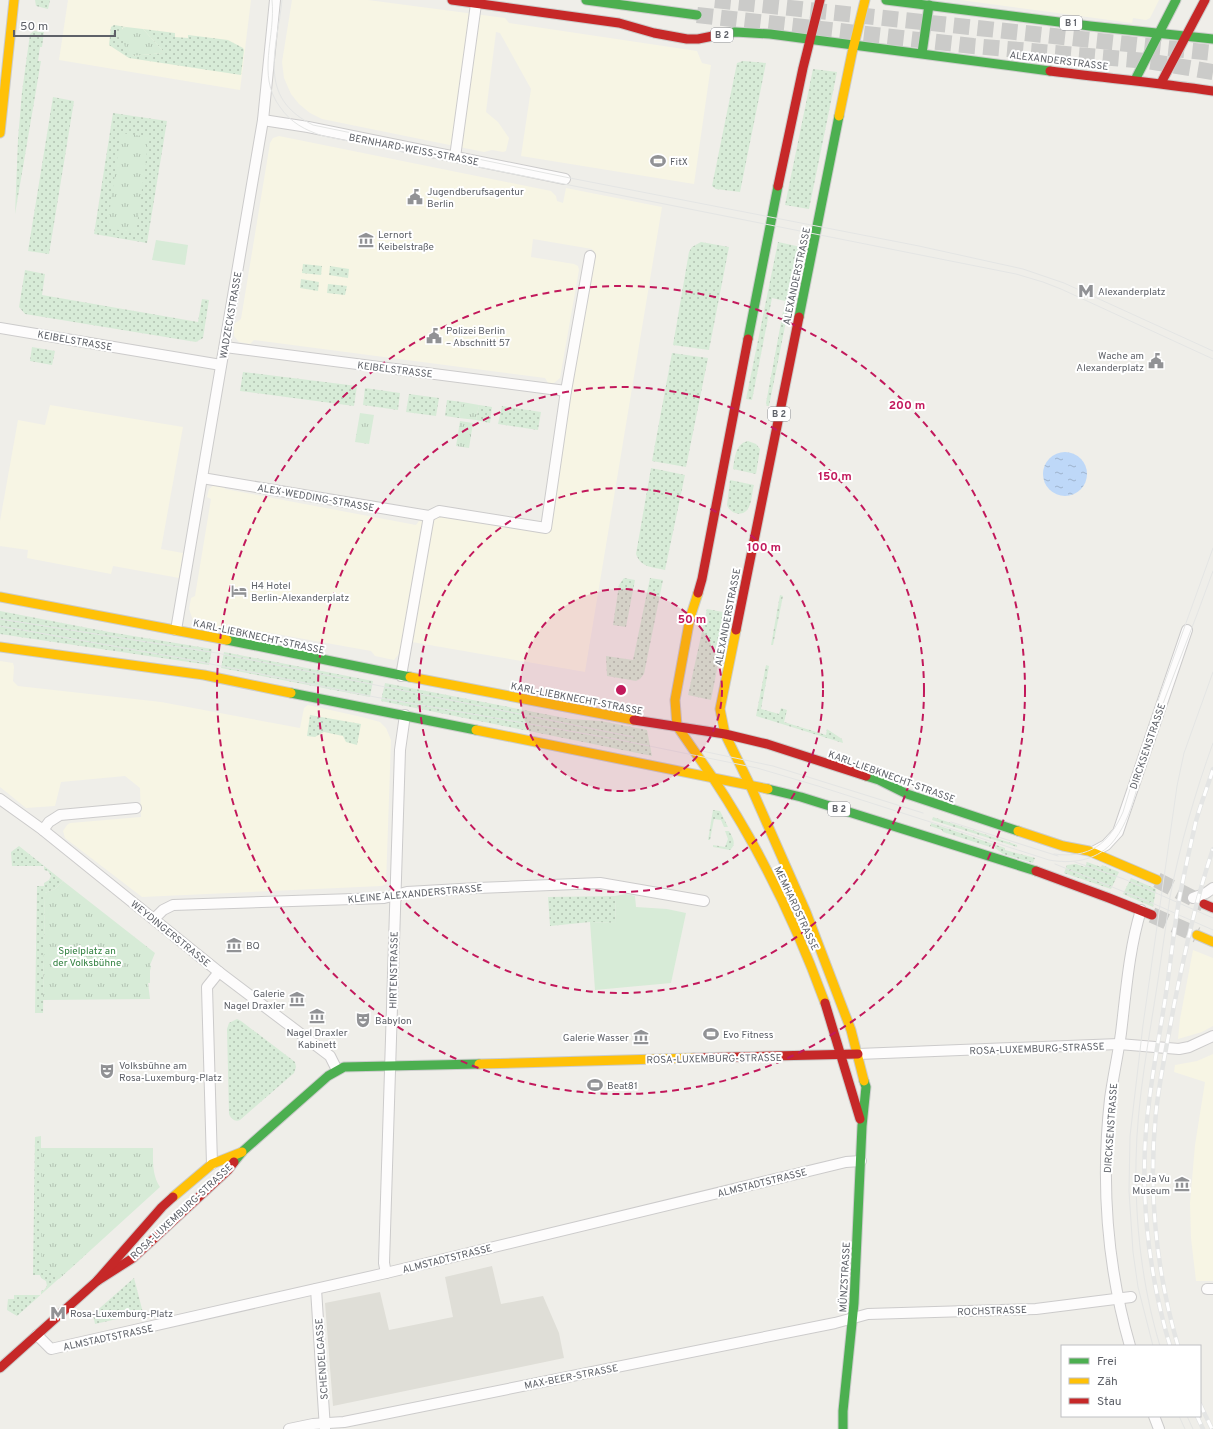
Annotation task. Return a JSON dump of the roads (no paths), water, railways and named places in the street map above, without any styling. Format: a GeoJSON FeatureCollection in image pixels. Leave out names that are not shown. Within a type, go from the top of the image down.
{"type":"FeatureCollection","features":[{"type":"Feature","properties":{"kind":"main road"},"geometry":{"type":"LineString","coordinates":[[0,133],[14,0]]}},
{"type":"Feature","properties":{"kind":"main road","name":"B 2"},"geometry":{"type":"LineString","coordinates":[[452,0],[619,23],[654,33],[687,38],[698,39],[735,32],[747,32],[811,39]]}},
{"type":"Feature","properties":{"kind":"main road"},"geometry":{"type":"LineString","coordinates":[[586,0],[697,15]]}},
{"type":"Feature","properties":{"kind":"main road"},"geometry":{"type":"LineString","coordinates":[[713,778],[677,726],[675,700],[688,632],[702,579],[770,221],[803,68],[820,0]]}},
{"type":"Feature","properties":{"kind":"main road","name":"B 2"},"geometry":{"type":"LineString","coordinates":[[854,45],[865,0]]}},
{"type":"Feature","properties":{"kind":"main road","name":"B 1"},"geometry":{"type":"LineString","coordinates":[[886,0],[1125,31],[1213,38]]}},
{"type":"Feature","properties":{"kind":"main road"},"geometry":{"type":"LineString","coordinates":[[1135,80],[1176,0]]}},
{"type":"Feature","properties":{"kind":"main road"},"geometry":{"type":"LineString","coordinates":[[1161,83],[1205,0]]}},
{"type":"Feature","properties":{"kind":"main road"},"geometry":{"type":"LineString","coordinates":[[922,53],[929,5]]}},
{"type":"Feature","properties":{"kind":"main road"},"geometry":{"type":"LineString","coordinates":[[811,39],[854,45]]}},
{"type":"Feature","properties":{"kind":"main road","name":"ALEXANDERSTRASSE"},"geometry":{"type":"LineString","coordinates":[[750,785],[725,734],[720,709],[854,45],[1101,77],[1161,83],[1213,91]]}},
{"type":"Feature","properties":{"kind":"main road","name":"KARL-LIEBKNECHT-STRASSE"},"geometry":{"type":"LineString","coordinates":[[0,597],[176,630],[402,676],[644,722],[725,734],[767,744],[879,780],[907,794],[932,803],[1063,846],[1094,852],[1157,880]]}},
{"type":"Feature","properties":{"kind":"main road"},"geometry":{"type":"LineString","coordinates":[[0,647],[204,675],[713,778]]}},
{"type":"Feature","properties":{"kind":"main road","name":"B 2"},"geometry":{"type":"LineString","coordinates":[[713,778],[801,797],[1086,888],[1152,915]]}},
{"type":"Feature","properties":{"kind":"main road","name":"MEMHARDSTRASSE"},"geometry":{"type":"LineString","coordinates":[[713,778],[738,815],[756,846],[794,924],[828,1011],[842,1055]]}},
{"type":"Feature","properties":{"kind":"main road","name":"MEMHARDSTRASSE"},"geometry":{"type":"LineString","coordinates":[[750,785],[806,912],[851,1030],[858,1054]]}},
{"type":"Feature","properties":{"kind":"main road"},"geometry":{"type":"LineString","coordinates":[[1204,904],[1213,908]]}},
{"type":"Feature","properties":{"kind":"main road"},"geometry":{"type":"LineString","coordinates":[[1197,935],[1213,942]]}},
{"type":"Feature","properties":{"kind":"main road","name":"ROSA-LUXEMBURG-STRASSE"},"geometry":{"type":"LineString","coordinates":[[97,1281],[132,1258],[228,1170],[243,1151],[328,1076],[344,1066],[858,1054]]}},
{"type":"Feature","properties":{"kind":"main road","name":"MÜNZSTRASSE"},"geometry":{"type":"LineString","coordinates":[[843,1429],[842,1411],[853,1318],[862,1126],[866,1087],[858,1054]]}},
{"type":"Feature","properties":{"kind":"main road","name":"MÜNZSTRASSE"},"geometry":{"type":"LineString","coordinates":[[842,1055],[862,1126]]}},
{"type":"Feature","properties":{"kind":"main road","name":"ROSA-LUXEMBURG-STRASSE"},"geometry":{"type":"LineString","coordinates":[[0,1368],[97,1281],[162,1207],[212,1164],[243,1151]]}},
{"type":"Feature","properties":{"kind":"street","name":"WADZECKSTRASSE"},"geometry":{"type":"LineString","coordinates":[[176,630],[263,120],[275,0]]}},
{"type":"Feature","properties":{"kind":"street"},"geometry":{"type":"LineString","coordinates":[[455,157],[476,4]]}},
{"type":"Feature","properties":{"kind":"street","name":"BERNHARD-WEISS-STRASSE"},"geometry":{"type":"LineString","coordinates":[[263,120],[565,179]]}},
{"type":"Feature","properties":{"kind":"street"},"geometry":{"type":"LineString","coordinates":[[566,391],[590,256]]}},
{"type":"Feature","properties":{"kind":"street","name":"KEIBELSTRASSE"},"geometry":{"type":"LineString","coordinates":[[0,328],[221,365]]}},
{"type":"Feature","properties":{"kind":"street","name":"KEIBELSTRASSE"},"geometry":{"type":"LineString","coordinates":[[225,347],[566,391]]}},
{"type":"Feature","properties":{"kind":"street","name":"ALEX-WEDDING-STRASSE"},"geometry":{"type":"LineString","coordinates":[[202,478],[429,516],[439,511],[546,528],[566,391]]}},
{"type":"Feature","properties":{"kind":"street"},"geometry":{"type":"LineString","coordinates":[[402,676],[429,516]]}},
{"type":"Feature","properties":{"kind":"street","name":"DIRCKSENSTRASSE"},"geometry":{"type":"LineString","coordinates":[[1094,852],[1106,845],[1118,832],[1187,630]]}},
{"type":"Feature","properties":{"kind":"street","name":"HIRTENSTRASSE"},"geometry":{"type":"LineString","coordinates":[[386,1273],[384,1263],[394,895],[400,741],[405,715]]}},
{"type":"Feature","properties":{"kind":"street","name":"WEYDINGERSTRASSE"},"geometry":{"type":"LineString","coordinates":[[0,799],[43,830],[219,972],[330,1056],[337,1070]]}},
{"type":"Feature","properties":{"kind":"street"},"geometry":{"type":"LineString","coordinates":[[43,830],[50,822],[60,815],[136,808]]}},
{"type":"Feature","properties":{"kind":"street","name":"KLEINE ALEXANDERSTRASSE"},"geometry":{"type":"LineString","coordinates":[[154,919],[163,910],[173,905],[384,898],[407,892],[600,883],[704,901]]}},
{"type":"Feature","properties":{"kind":"street"},"geometry":{"type":"LineString","coordinates":[[1193,898],[1206,893],[1213,888]]}},
{"type":"Feature","properties":{"kind":"street","name":"DIRCKSENSTRASSE"},"geometry":{"type":"LineString","coordinates":[[1130,1345],[1118,1298],[1109,1234],[1106,1206],[1106,1169],[1110,1098],[1135,930],[1141,910]]}},
{"type":"Feature","properties":{"kind":"street"},"geometry":{"type":"LineString","coordinates":[[212,1164],[207,987],[219,972]]}},
{"type":"Feature","properties":{"kind":"street","name":"ROSA-LUXEMBURG-STRASSE"},"geometry":{"type":"LineString","coordinates":[[858,1054],[1119,1044],[1179,1049],[1189,1047],[1213,1036]]}},
{"type":"Feature","properties":{"kind":"street","name":"ALMSTADTSTRASSE"},"geometry":{"type":"LineString","coordinates":[[37,1335],[51,1349],[386,1273],[839,1163],[861,1161]]}},
{"type":"Feature","properties":{"kind":"street","name":"SCHENDELGASSE"},"geometry":{"type":"LineString","coordinates":[[316,1289],[325,1426]]}},
{"type":"Feature","properties":{"kind":"street","name":"ROCHSTRASSE"},"geometry":{"type":"LineString","coordinates":[[853,1318],[868,1314],[1036,1309],[1131,1297]]}},
{"type":"Feature","properties":{"kind":"street","name":"MAX-BEER-STRASSE"},"geometry":{"type":"LineString","coordinates":[[289,1429],[325,1426],[835,1323],[853,1318]]}},
{"type":"Feature","properties":{"kind":"street"},"geometry":{"type":"LineString","coordinates":[[1154,1417],[1160,1429]]}},
{"type":"Feature","properties":{"kind":"water"},"geometry":{"type":"Polygon","coordinates":[[[1061,452],[1069,452],[1081,458],[1087,470],[1087,478],[1081,490],[1069,496],[1061,496],[1049,490],[1043,478],[1043,470],[1049,458],[1061,452]]]}},
{"type":"Feature","properties":{"kind":"tunnel"},"geometry":{"type":"LineString","coordinates":[[715,0],[1213,53]]}},
{"type":"Feature","properties":{"kind":"tunnel"},"geometry":{"type":"LineString","coordinates":[[697,15],[973,46],[1147,61],[1213,72]]}},
{"type":"Feature","properties":{"kind":"tunnel"},"geometry":{"type":"LineString","coordinates":[[1157,880],[1204,904]]}},
{"type":"Feature","properties":{"kind":"tunnel"},"geometry":{"type":"LineString","coordinates":[[1152,915],[1197,935]]}},
{"type":"Feature","properties":{"kind":"tram line"},"geometry":{"type":"LineString","coordinates":[[272,0],[273,14],[268,55],[268,69],[269,82],[273,95],[284,113],[294,122],[316,134],[1016,274],[1061,289],[1213,359]]}},
{"type":"Feature","properties":{"kind":"tram line"},"geometry":{"type":"LineString","coordinates":[[282,0],[274,71],[277,86],[283,101],[295,114],[313,125],[565,177],[919,246],[1023,269],[1064,283],[1213,351]]}},
{"type":"Feature","properties":{"kind":"tram line"},"geometry":{"type":"LineString","coordinates":[[1054,854],[1078,854],[1096,847],[1111,833],[1123,812],[1151,720],[1213,548]]}},
{"type":"Feature","properties":{"kind":"tram line"},"geometry":{"type":"LineString","coordinates":[[0,626],[186,659],[375,697],[615,739],[757,768],[1049,860],[1066,862],[1082,860],[1098,854],[1105,850],[1119,834],[1131,808],[1150,739],[1213,571]]}},
{"type":"Feature","properties":{"kind":"tram line"},"geometry":{"type":"LineString","coordinates":[[0,619],[217,653],[633,737]]}},
{"type":"Feature","properties":{"kind":"tram line"},"geometry":{"type":"LineString","coordinates":[[1153,1345],[1138,1287],[1133,1252],[1129,1191],[1130,1136],[1143,1025],[1177,786],[1184,753],[1213,672]]}},
{"type":"Feature","properties":{"kind":"tram line"},"geometry":{"type":"LineString","coordinates":[[1160,1345],[1144,1277],[1138,1231],[1136,1184],[1137,1137],[1144,1070],[1170,897],[1188,819],[1213,743]]}},
{"type":"Feature","properties":{"kind":"tram line"},"geometry":{"type":"LineString","coordinates":[[702,751],[773,766],[923,813]]}},
{"type":"Feature","properties":{"kind":"tram line"},"geometry":{"type":"LineString","coordinates":[[951,822],[1058,856]]}},
{"type":"Feature","properties":{"kind":"tram line"},"geometry":{"type":"LineString","coordinates":[[1075,862],[1124,879],[1213,918]]}},
{"type":"Feature","properties":{"kind":"tram line"},"geometry":{"type":"LineString","coordinates":[[1055,864],[1152,903],[1213,930]]}},
{"type":"Feature","properties":{"kind":"tram line"},"geometry":{"type":"LineString","coordinates":[[1179,1417],[1185,1429]]}},
{"type":"Feature","properties":{"kind":"tram line"},"geometry":{"type":"LineString","coordinates":[[1187,1417],[1193,1429]]}},
{"type":"Feature","properties":{"kind":"railway"},"geometry":{"type":"LineString","coordinates":[[1170,1345],[1163,1322],[1149,1247],[1144,1171],[1146,1126],[1179,900],[1196,821],[1213,769]]}},
{"type":"Feature","properties":{"kind":"railway"},"geometry":{"type":"LineString","coordinates":[[1178,1345],[1164,1288],[1156,1230],[1153,1171],[1156,1112],[1174,1005],[1196,906],[1213,849]]}},
{"type":"Feature","properties":{"kind":"railway"},"geometry":{"type":"LineString","coordinates":[[1201,1406],[1212,1429]]}},
{"type":"Feature","properties":{"kind":"railway"},"geometry":{"type":"LineString","coordinates":[[1197,1417],[1203,1429]]}},
{"type":"Feature","properties":{"kind":"place","name":"FitX"},"geometry":{"type":"Point","coordinates":[658,161]}},
{"type":"Feature","properties":{"kind":"place","name":"Jugendberufsagentur Berlin"},"geometry":{"type":"Point","coordinates":[415,197]}},
{"type":"Feature","properties":{"kind":"place","name":"Lernort Keibelstraße"},"geometry":{"type":"Point","coordinates":[366,240]}},
{"type":"Feature","properties":{"kind":"place","name":"Alexanderplatz"},"geometry":{"type":"Point","coordinates":[1086,291]}},
{"type":"Feature","properties":{"kind":"place","name":"Polizei Berlin – Abschnitt 57"},"geometry":{"type":"Point","coordinates":[434,336]}},
{"type":"Feature","properties":{"kind":"place","name":"Wache am Alexanderplatz"},"geometry":{"type":"Point","coordinates":[1156,361]}},
{"type":"Feature","properties":{"kind":"place","name":"H4 Hotel Berlin-Alexanderplatz"},"geometry":{"type":"Point","coordinates":[239,591]}},
{"type":"Feature","properties":{"kind":"place","name":"BQ"},"geometry":{"type":"Point","coordinates":[234,945]}},
{"type":"Feature","properties":{"kind":"place","name":"Galerie Nagel Draxler"},"geometry":{"type":"Point","coordinates":[297,999]}},
{"type":"Feature","properties":{"kind":"place","name":"Nagel Draxler Kabinett"},"geometry":{"type":"Point","coordinates":[317,1016]}},
{"type":"Feature","properties":{"kind":"place","name":"Babylon"},"geometry":{"type":"Point","coordinates":[363,1020]}},
{"type":"Feature","properties":{"kind":"place","name":"Evo Fitness"},"geometry":{"type":"Point","coordinates":[711,1034]}},
{"type":"Feature","properties":{"kind":"place","name":"Galerie Wasser"},"geometry":{"type":"Point","coordinates":[641,1037]}},
{"type":"Feature","properties":{"kind":"place","name":"Volksbühne am Rosa-Luxemburg-Platz"},"geometry":{"type":"Point","coordinates":[107,1071]}},
{"type":"Feature","properties":{"kind":"place","name":"Beat81"},"geometry":{"type":"Point","coordinates":[595,1085]}},
{"type":"Feature","properties":{"kind":"place","name":"DeJa Vu Museum"},"geometry":{"type":"Point","coordinates":[1182,1184]}},
{"type":"Feature","properties":{"kind":"place","name":"Rosa-Luxemburg-Platz"},"geometry":{"type":"Point","coordinates":[58,1313]}},
{"type":"Feature","properties":{"kind":"park label","name":"Spielplatz an der Volksbühne"},"geometry":{"type":"Point","coordinates":[87,956]}}]}
